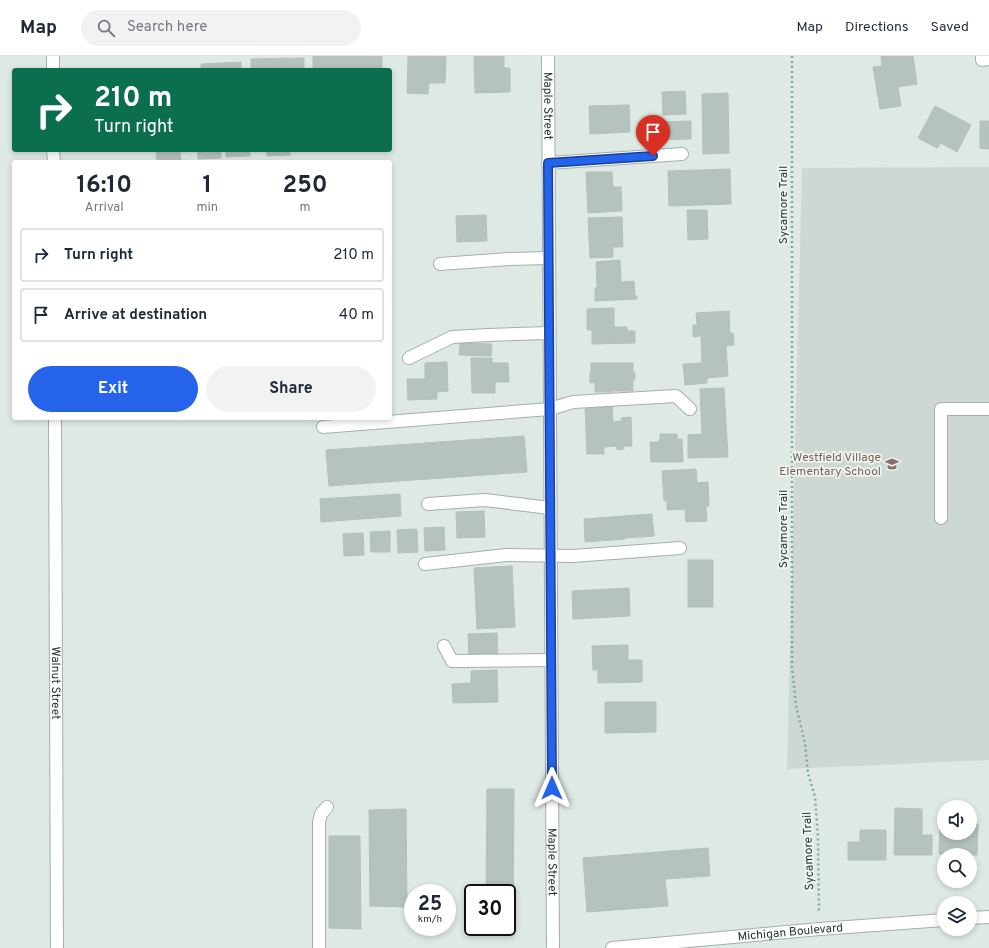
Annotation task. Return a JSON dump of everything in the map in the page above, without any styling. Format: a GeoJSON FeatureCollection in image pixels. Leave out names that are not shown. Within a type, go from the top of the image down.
{"type":"FeatureCollection","features":[{"type":"Feature","properties":{"kind":"street"},"geometry":{"type":"LineString","coordinates":[[53,56],[53,68]]}},
{"type":"Feature","properties":{"kind":"street","name":"Maple Street"},"geometry":{"type":"LineString","coordinates":[[548,56],[553,948]]}},
{"type":"Feature","properties":{"kind":"street"},"geometry":{"type":"LineString","coordinates":[[548,163],[682,154]]}},
{"type":"Feature","properties":{"kind":"street"},"geometry":{"type":"LineString","coordinates":[[440,264],[509,259],[549,258]]}},
{"type":"Feature","properties":{"kind":"street"},"geometry":{"type":"LineString","coordinates":[[409,358],[452,338],[549,333]]}},
{"type":"Feature","properties":{"kind":"street"},"geometry":{"type":"LineString","coordinates":[[323,427],[550,409],[572,402],[676,396],[690,409]]}},
{"type":"Feature","properties":{"kind":"street"},"geometry":{"type":"LineString","coordinates":[[941,518],[941,409],[989,409]]}},
{"type":"Feature","properties":{"kind":"street","name":"Walnut Street"},"geometry":{"type":"LineString","coordinates":[[55,420],[57,948]]}},
{"type":"Feature","properties":{"kind":"street"},"geometry":{"type":"LineString","coordinates":[[428,504],[485,500],[550,508]]}},
{"type":"Feature","properties":{"kind":"street"},"geometry":{"type":"LineString","coordinates":[[425,564],[506,555],[573,556],[680,548]]}},
{"type":"Feature","properties":{"kind":"street"},"geometry":{"type":"LineString","coordinates":[[444,646],[452,661],[551,660]]}},
{"type":"Feature","properties":{"kind":"street"},"geometry":{"type":"LineString","coordinates":[[319,948],[319,822],[321,814],[327,807]]}},
{"type":"Feature","properties":{"kind":"street"},"geometry":{"type":"LineString","coordinates":[[977,918],[989,917]]}},
{"type":"Feature","properties":{"kind":"street","name":"Michigan Boulevard"},"geometry":{"type":"LineString","coordinates":[[612,948],[820,929],[937,921]]}},
{"type":"Feature","properties":{"kind":"path","name":"Sycamore Trail"},"geometry":{"type":"LineString","coordinates":[[792,56],[792,667],[796,706],[805,743],[808,773],[815,797],[818,837],[820,929]]}},
{"type":"Feature","properties":{"kind":"shaded area","name":"Westfield Village Elementary School"},"geometry":{"type":"Polygon","coordinates":[[[989,167],[989,760],[787,769],[802,168],[989,167]]]}},
{"type":"Feature","properties":{"kind":"building"},"geometry":{"type":"Polygon","coordinates":[[[313,56],[382,56],[382,68],[313,68],[313,56]]]}},
{"type":"Feature","properties":{"kind":"building"},"geometry":{"type":"Polygon","coordinates":[[[408,56],[446,56],[445,83],[429,83],[428,94],[407,93],[408,56]]]}},
{"type":"Feature","properties":{"kind":"building"},"geometry":{"type":"Polygon","coordinates":[[[474,56],[504,56],[504,68],[510,68],[510,92],[475,93],[474,56]]]}},
{"type":"Feature","properties":{"kind":"building"},"geometry":{"type":"Polygon","coordinates":[[[881,56],[913,56],[917,84],[898,87],[901,106],[880,109],[873,67],[882,66],[881,56]]]}},
{"type":"Feature","properties":{"kind":"building"},"geometry":{"type":"Polygon","coordinates":[[[304,58],[304,68],[251,68],[251,59],[304,58]]]}},
{"type":"Feature","properties":{"kind":"building"},"geometry":{"type":"Polygon","coordinates":[[[241,62],[241,68],[201,68],[201,64],[241,62]]]}},
{"type":"Feature","properties":{"kind":"building"},"geometry":{"type":"Polygon","coordinates":[[[685,91],[686,114],[663,115],[662,92],[685,91]]]}},
{"type":"Feature","properties":{"kind":"building"},"geometry":{"type":"Polygon","coordinates":[[[728,93],[729,153],[703,154],[702,94],[728,93]]]}},
{"type":"Feature","properties":{"kind":"building"},"geometry":{"type":"Polygon","coordinates":[[[629,105],[630,132],[590,134],[589,106],[629,105]]]}},
{"type":"Feature","properties":{"kind":"building"},"geometry":{"type":"Polygon","coordinates":[[[935,106],[971,125],[957,152],[941,143],[937,148],[918,138],[935,106]]]}},
{"type":"Feature","properties":{"kind":"building"},"geometry":{"type":"Polygon","coordinates":[[[691,121],[691,139],[640,140],[640,123],[691,121]]]}},
{"type":"Feature","properties":{"kind":"building"},"geometry":{"type":"Polygon","coordinates":[[[980,121],[989,121],[989,149],[980,148],[980,121]]]}},
{"type":"Feature","properties":{"kind":"building"},"geometry":{"type":"Polygon","coordinates":[[[156,152],[180,152],[181,160],[157,160],[156,152]]]}},
{"type":"Feature","properties":{"kind":"building"},"geometry":{"type":"Polygon","coordinates":[[[198,152],[221,152],[221,158],[198,159],[198,152]]]}},
{"type":"Feature","properties":{"kind":"building"},"geometry":{"type":"Polygon","coordinates":[[[226,152],[250,152],[250,156],[226,157],[226,152]]]}},
{"type":"Feature","properties":{"kind":"building"},"geometry":{"type":"Polygon","coordinates":[[[267,152],[290,152],[290,155],[267,156],[267,152]]]}},
{"type":"Feature","properties":{"kind":"building"},"geometry":{"type":"Polygon","coordinates":[[[730,169],[731,204],[669,206],[668,171],[730,169]]]}},
{"type":"Feature","properties":{"kind":"building"},"geometry":{"type":"Polygon","coordinates":[[[586,172],[612,172],[613,187],[621,187],[622,211],[588,213],[586,172]]]}},
{"type":"Feature","properties":{"kind":"building"},"geometry":{"type":"Polygon","coordinates":[[[687,210],[707,210],[708,239],[688,240],[687,210]]]}},
{"type":"Feature","properties":{"kind":"building"},"geometry":{"type":"Polygon","coordinates":[[[486,215],[487,241],[457,242],[456,216],[486,215]]]}},
{"type":"Feature","properties":{"kind":"building"},"geometry":{"type":"Polygon","coordinates":[[[622,217],[623,247],[613,247],[613,257],[590,258],[588,218],[622,217]]]}},
{"type":"Feature","properties":{"kind":"building"},"geometry":{"type":"Polygon","coordinates":[[[620,260],[621,282],[634,281],[635,296],[637,296],[637,299],[595,301],[595,288],[597,288],[596,262],[620,260]]]}},
{"type":"Feature","properties":{"kind":"building"},"geometry":{"type":"Polygon","coordinates":[[[614,308],[614,327],[627,327],[627,331],[635,331],[635,343],[592,344],[592,330],[587,330],[587,309],[614,308]]]}},
{"type":"Feature","properties":{"kind":"building"},"geometry":{"type":"Polygon","coordinates":[[[729,311],[730,333],[733,333],[734,345],[726,346],[728,376],[707,378],[707,383],[685,385],[683,364],[702,363],[701,336],[693,337],[693,325],[697,325],[696,313],[729,311]]]}},
{"type":"Feature","properties":{"kind":"building"},"geometry":{"type":"Polygon","coordinates":[[[460,343],[492,344],[491,356],[459,355],[460,343]]]}},
{"type":"Feature","properties":{"kind":"building"},"geometry":{"type":"Polygon","coordinates":[[[471,358],[492,358],[492,363],[508,363],[509,382],[495,382],[495,393],[472,393],[471,358]]]}},
{"type":"Feature","properties":{"kind":"building"},"geometry":{"type":"Polygon","coordinates":[[[447,362],[448,391],[437,392],[437,399],[408,400],[407,379],[425,379],[425,363],[447,362]]]}},
{"type":"Feature","properties":{"kind":"building"},"geometry":{"type":"Polygon","coordinates":[[[591,363],[633,363],[633,373],[635,373],[635,379],[633,379],[633,391],[595,392],[595,382],[590,383],[591,363]]]}},
{"type":"Feature","properties":{"kind":"building"},"geometry":{"type":"Polygon","coordinates":[[[724,388],[728,457],[688,458],[688,435],[702,434],[700,389],[724,388]]]}},
{"type":"Feature","properties":{"kind":"building"},"geometry":{"type":"Polygon","coordinates":[[[612,404],[613,422],[622,421],[621,418],[631,417],[632,446],[624,446],[624,449],[617,450],[617,446],[604,447],[604,454],[587,454],[585,406],[612,404]]]}},
{"type":"Feature","properties":{"kind":"building"},"geometry":{"type":"Polygon","coordinates":[[[660,434],[677,434],[677,439],[682,439],[683,462],[651,462],[650,442],[659,442],[660,434]]]}},
{"type":"Feature","properties":{"kind":"building"},"geometry":{"type":"Polygon","coordinates":[[[524,436],[527,472],[329,486],[326,450],[524,436]]]}},
{"type":"Feature","properties":{"kind":"building"},"geometry":{"type":"Polygon","coordinates":[[[696,469],[697,483],[708,482],[709,506],[706,506],[707,521],[686,522],[685,509],[667,510],[667,500],[664,501],[662,471],[696,469]]]}},
{"type":"Feature","properties":{"kind":"building"},"geometry":{"type":"Polygon","coordinates":[[[400,494],[401,516],[321,522],[320,499],[400,494]]]}},
{"type":"Feature","properties":{"kind":"building"},"geometry":{"type":"Polygon","coordinates":[[[484,511],[485,537],[457,538],[456,512],[484,511]]]}},
{"type":"Feature","properties":{"kind":"building"},"geometry":{"type":"Polygon","coordinates":[[[652,514],[654,536],[585,542],[584,519],[652,514]]]}},
{"type":"Feature","properties":{"kind":"building"},"geometry":{"type":"Polygon","coordinates":[[[444,527],[445,550],[425,551],[424,528],[444,527]]]}},
{"type":"Feature","properties":{"kind":"building"},"geometry":{"type":"Polygon","coordinates":[[[417,529],[418,552],[398,553],[397,530],[417,529]]]}},
{"type":"Feature","properties":{"kind":"building"},"geometry":{"type":"Polygon","coordinates":[[[390,531],[390,552],[371,552],[370,532],[390,531]]]}},
{"type":"Feature","properties":{"kind":"building"},"geometry":{"type":"Polygon","coordinates":[[[363,533],[364,555],[344,556],[343,534],[363,533]]]}},
{"type":"Feature","properties":{"kind":"building"},"geometry":{"type":"Polygon","coordinates":[[[688,560],[713,560],[713,607],[688,607],[688,560]]]}},
{"type":"Feature","properties":{"kind":"building"},"geometry":{"type":"Polygon","coordinates":[[[512,566],[515,627],[477,629],[474,568],[512,566]]]}},
{"type":"Feature","properties":{"kind":"building"},"geometry":{"type":"Polygon","coordinates":[[[629,588],[630,616],[573,619],[572,591],[629,588]]]}},
{"type":"Feature","properties":{"kind":"building"},"geometry":{"type":"Polygon","coordinates":[[[497,633],[498,657],[469,658],[468,634],[497,633]]]}},
{"type":"Feature","properties":{"kind":"building"},"geometry":{"type":"Polygon","coordinates":[[[628,645],[628,660],[642,660],[642,682],[598,683],[598,670],[593,670],[592,646],[628,645]]]}},
{"type":"Feature","properties":{"kind":"building"},"geometry":{"type":"Polygon","coordinates":[[[497,670],[498,702],[453,703],[452,684],[471,683],[471,671],[497,670]]]}},
{"type":"Feature","properties":{"kind":"building"},"geometry":{"type":"Polygon","coordinates":[[[605,702],[656,702],[656,732],[605,733],[605,702]]]}},
{"type":"Feature","properties":{"kind":"building"},"geometry":{"type":"Polygon","coordinates":[[[487,789],[514,789],[513,884],[486,884],[487,789]]]}},
{"type":"Feature","properties":{"kind":"building"},"geometry":{"type":"Polygon","coordinates":[[[895,808],[922,809],[922,835],[932,835],[932,855],[894,855],[895,808]]]}},
{"type":"Feature","properties":{"kind":"building"},"geometry":{"type":"Polygon","coordinates":[[[406,809],[407,884],[404,884],[404,907],[370,906],[369,810],[406,809]]]}},
{"type":"Feature","properties":{"kind":"building"},"geometry":{"type":"Polygon","coordinates":[[[978,824],[977,855],[977,848],[939,848],[939,840],[977,840],[978,824]]]}},
{"type":"Feature","properties":{"kind":"building"},"geometry":{"type":"Polygon","coordinates":[[[860,830],[886,830],[886,860],[848,860],[848,842],[860,842],[860,830]]]}},
{"type":"Feature","properties":{"kind":"building"},"geometry":{"type":"Polygon","coordinates":[[[329,836],[360,836],[361,929],[329,928],[329,836]]]}},
{"type":"Feature","properties":{"kind":"building"},"geometry":{"type":"Polygon","coordinates":[[[708,848],[710,876],[665,879],[668,906],[587,912],[583,858],[708,848]]]}},
{"type":"Feature","properties":{"kind":"place","name":"Westfield Village Elementary School"},"geometry":{"type":"Point","coordinates":[892,464]}},
{"type":"Feature","properties":{"kind":"route"},"geometry":{"type":"LineString","coordinates":[[552,788],[548,163],[653,156]]}}]}
